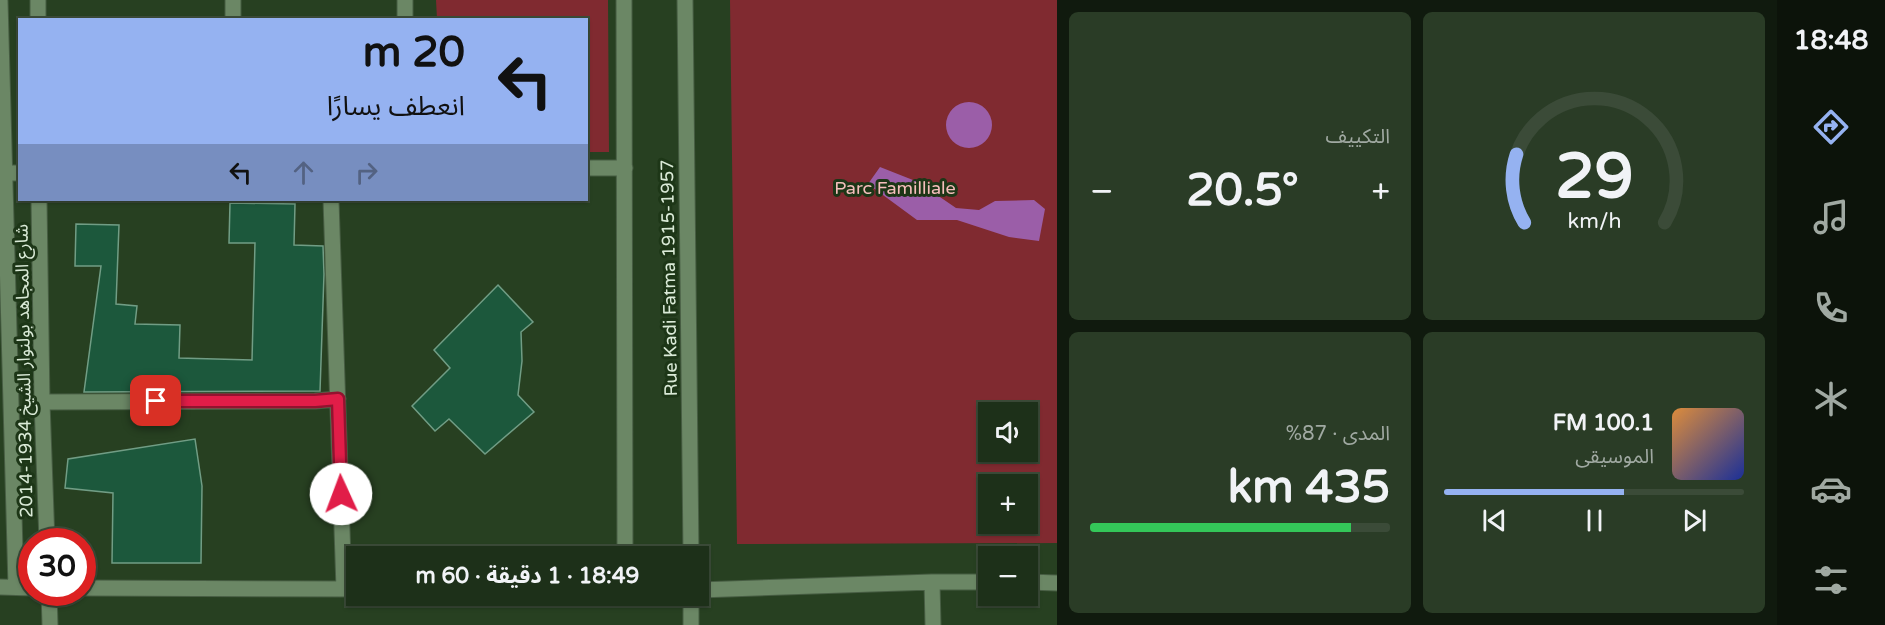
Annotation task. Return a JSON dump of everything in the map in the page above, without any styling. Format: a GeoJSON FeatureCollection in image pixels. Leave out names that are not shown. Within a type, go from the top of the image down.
{"type":"FeatureCollection","features":[{"type":"Feature","properties":{"kind":"street"},"geometry":{"type":"LineString","coordinates":[[38,0],[38,18]]}},
{"type":"Feature","properties":{"kind":"street"},"geometry":{"type":"LineString","coordinates":[[233,0],[233,18]]}},
{"type":"Feature","properties":{"kind":"street"},"geometry":{"type":"LineString","coordinates":[[405,0],[405,18]]}},
{"type":"Feature","properties":{"kind":"street"},"geometry":{"type":"LineString","coordinates":[[624,0],[625,546]]}},
{"type":"Feature","properties":{"kind":"street","name":"Rue Kadi Fatma 1915-1957"},"geometry":{"type":"LineString","coordinates":[[685,0],[691,546]]}},
{"type":"Feature","properties":{"kind":"street","name":"شارع المجاهد بولنوار الشيخ 1934-2014"},"geometry":{"type":"LineString","coordinates":[[0,1],[22,528]]}},
{"type":"Feature","properties":{"kind":"street"},"geometry":{"type":"LineString","coordinates":[[588,168],[625,168]]}},
{"type":"Feature","properties":{"kind":"street","name":"شارع المجاهد بولنوار الشيخ 1934-2014"},"geometry":{"type":"LineString","coordinates":[[39,201],[46,528]]}},
{"type":"Feature","properties":{"kind":"street"},"geometry":{"type":"LineString","coordinates":[[331,201],[338,399],[348,546]]}},
{"type":"Feature","properties":{"kind":"street"},"geometry":{"type":"LineString","coordinates":[[42,402],[338,399]]}},
{"type":"Feature","properties":{"kind":"street"},"geometry":{"type":"LineString","coordinates":[[932,582],[933,625]]}},
{"type":"Feature","properties":{"kind":"street"},"geometry":{"type":"LineString","coordinates":[[709,590],[978,582]]}},
{"type":"Feature","properties":{"kind":"street"},"geometry":{"type":"LineString","coordinates":[[1038,582],[1057,583]]}},
{"type":"Feature","properties":{"kind":"street"},"geometry":{"type":"LineString","coordinates":[[0,587],[18,587]]}},
{"type":"Feature","properties":{"kind":"street"},"geometry":{"type":"LineString","coordinates":[[96,588],[346,589]]}},
{"type":"Feature","properties":{"kind":"street"},"geometry":{"type":"LineString","coordinates":[[49,606],[50,625]]}},
{"type":"Feature","properties":{"kind":"street"},"geometry":{"type":"LineString","coordinates":[[691,606],[691,625]]}},
{"type":"Feature","properties":{"kind":"green space"},"geometry":{"type":"Polygon","coordinates":[[[436,0],[608,0],[609,152],[588,152],[588,18],[437,18],[436,0]]]}},
{"type":"Feature","properties":{"kind":"green space","name":"Parc Familliale"},"geometry":{"type":"Polygon","coordinates":[[[730,0],[1057,0],[1057,543],[737,544],[730,0]]]}},
{"type":"Feature","properties":{"kind":"shaded area"},"geometry":{"type":"Polygon","coordinates":[[[969,102],[985,109],[992,125],[985,141],[969,148],[953,141],[946,125],[953,109],[969,102]]]}},
{"type":"Feature","properties":{"kind":"shaded area"},"geometry":{"type":"Polygon","coordinates":[[[880,167],[918,182],[956,208],[979,210],[995,201],[1034,200],[1045,209],[1039,241],[1009,237],[957,220],[917,220],[868,184],[880,167]]]}},
{"type":"Feature","properties":{"kind":"building"},"geometry":{"type":"Polygon","coordinates":[[[230,203],[295,204],[294,245],[323,246],[320,391],[84,392],[101,266],[75,266],[76,224],[119,225],[116,304],[137,306],[135,324],[180,325],[179,358],[252,360],[255,243],[229,243],[230,203]]]}},
{"type":"Feature","properties":{"kind":"building"},"geometry":{"type":"Polygon","coordinates":[[[498,285],[533,322],[521,332],[522,361],[518,395],[534,412],[485,454],[449,419],[435,431],[412,406],[450,368],[434,350],[498,285]]]}},
{"type":"Feature","properties":{"kind":"building"},"geometry":{"type":"Polygon","coordinates":[[[195,439],[202,486],[201,563],[112,563],[113,493],[65,488],[68,459],[195,439]]]}},
{"type":"Feature","properties":{"kind":"route"},"geometry":{"type":"LineString","coordinates":[[156,401],[338,399],[341,494]]}}]}
